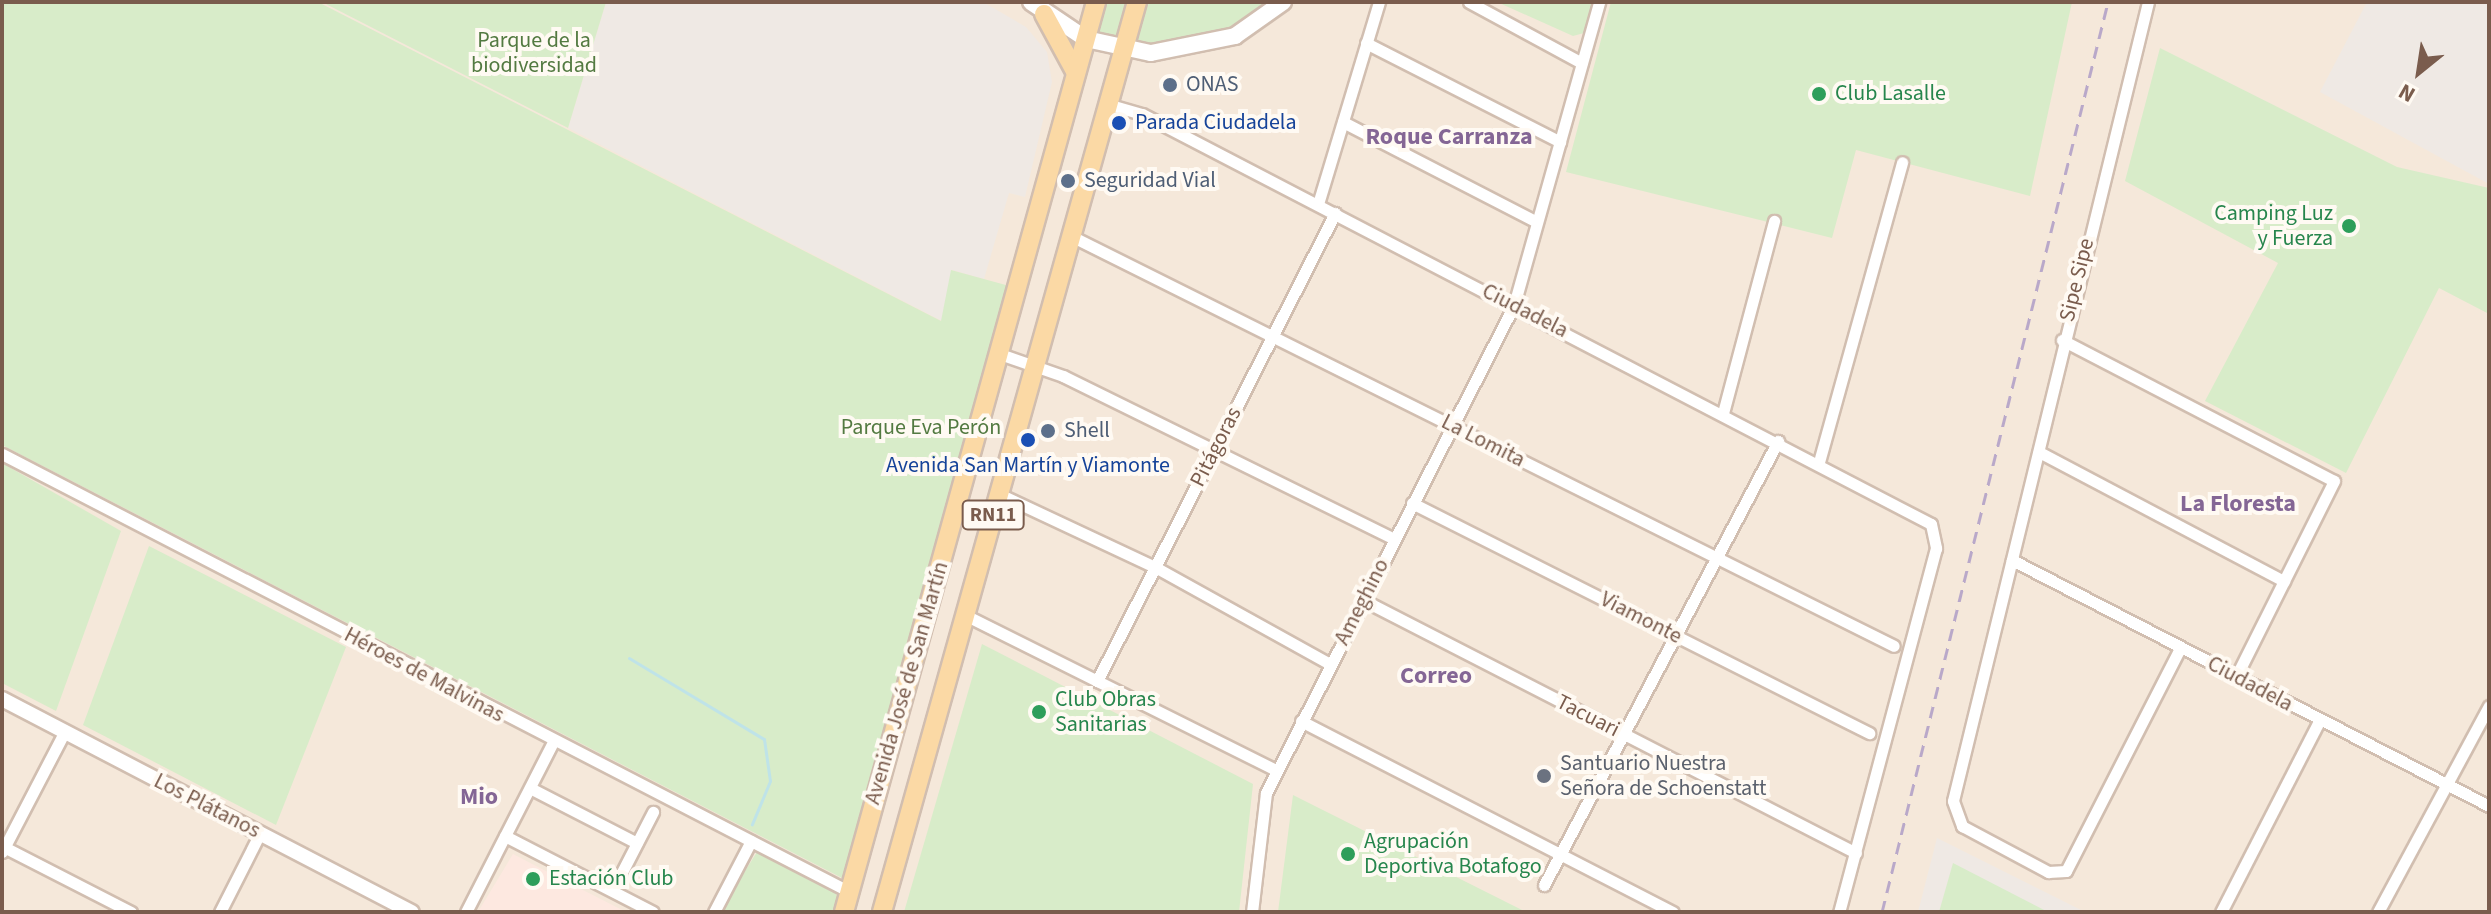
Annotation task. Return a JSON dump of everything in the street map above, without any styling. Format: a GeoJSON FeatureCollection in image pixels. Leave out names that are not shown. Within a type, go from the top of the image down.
{"type":"FeatureCollection","features":[{"type":"Feature","properties":{"kind":"main road","name":"RN11"},"geometry":{"type":"LineString","coordinates":[[1086,39],[1096,2]]}},
{"type":"Feature","properties":{"kind":"main road","name":"RN11"},"geometry":{"type":"LineString","coordinates":[[1123,50],[1137,2]]}},
{"type":"Feature","properties":{"kind":"main road"},"geometry":{"type":"LineString","coordinates":[[1035,7],[1086,39],[1123,50],[1206,46],[1283,2]]}},
{"type":"Feature","properties":{"kind":"main road"},"geometry":{"type":"LineString","coordinates":[[1035,7],[1076,73]]}},
{"type":"Feature","properties":{"kind":"main road","name":"Avenida José de San Martín"},"geometry":{"type":"LineString","coordinates":[[844,912],[1086,39]]}},
{"type":"Feature","properties":{"kind":"main road","name":"Avenida José de San Martín"},"geometry":{"type":"LineString","coordinates":[[882,912],[1123,50]]}},
{"type":"Feature","properties":{"kind":"street"},"geometry":{"type":"LineString","coordinates":[[1318,204],[1379,2]]}},
{"type":"Feature","properties":{"kind":"street"},"geometry":{"type":"LineString","coordinates":[[1469,2],[1582,63]]}},
{"type":"Feature","properties":{"kind":"street","name":"Ameghino"},"geometry":{"type":"LineString","coordinates":[[1252,912],[1266,793],[1514,305],[1599,2]]}},
{"type":"Feature","properties":{"kind":"street","name":"Sipe Sipe"},"geometry":{"type":"LineString","coordinates":[[2148,2],[2062,340],[2039,452],[1953,801],[1962,826],[2048,872],[2066,871],[2180,648]]}},
{"type":"Feature","properties":{"kind":"street"},"geometry":{"type":"LineString","coordinates":[[1366,43],[1560,142]]}},
{"type":"Feature","properties":{"kind":"street","name":"Ciudadela"},"geometry":{"type":"LineString","coordinates":[[1107,104],[1318,204],[1921,515],[1936,531],[1856,853]]}},
{"type":"Feature","properties":{"kind":"street"},"geometry":{"type":"LineString","coordinates":[[1343,122],[1537,222]]}},
{"type":"Feature","properties":{"kind":"street"},"geometry":{"type":"LineString","coordinates":[[1819,462],[1902,162]]}},
{"type":"Feature","properties":{"kind":"street","name":"Pitágoras"},"geometry":{"type":"LineString","coordinates":[[1097,681],[1335,213]]}},
{"type":"Feature","properties":{"kind":"street"},"geometry":{"type":"LineString","coordinates":[[1723,413],[1774,221]]}},
{"type":"Feature","properties":{"kind":"street","name":"La Lomita"},"geometry":{"type":"LineString","coordinates":[[1071,236],[1894,646]]}},
{"type":"Feature","properties":{"kind":"street"},"geometry":{"type":"LineString","coordinates":[[2062,340],[2334,481],[2236,677]]}},
{"type":"Feature","properties":{"kind":"street"},"geometry":{"type":"LineString","coordinates":[[1000,354],[1033,365],[1394,539]]}},
{"type":"Feature","properties":{"kind":"street"},"geometry":{"type":"LineString","coordinates":[[1544,885],[1778,441]]}},
{"type":"Feature","properties":{"kind":"street"},"geometry":{"type":"LineString","coordinates":[[2039,452],[2284,581]]}},
{"type":"Feature","properties":{"kind":"street","name":"Héroes de Malvinas"},"geometry":{"type":"LineString","coordinates":[[2,454],[553,742],[848,891]]}},
{"type":"Feature","properties":{"kind":"street"},"geometry":{"type":"LineString","coordinates":[[999,494],[1155,567],[1330,664]]}},
{"type":"Feature","properties":{"kind":"street","name":"Viamonte"},"geometry":{"type":"LineString","coordinates":[[1412,503],[1869,733]]}},
{"type":"Feature","properties":{"kind":"street","name":"Ciudadela"},"geometry":{"type":"LineString","coordinates":[[2012,560],[2489,806]]}},
{"type":"Feature","properties":{"kind":"street","name":"Tacuari"},"geometry":{"type":"LineString","coordinates":[[1363,600],[1856,853]]}},
{"type":"Feature","properties":{"kind":"street"},"geometry":{"type":"LineString","coordinates":[[965,615],[1276,770]]}},
{"type":"Feature","properties":{"kind":"street","name":"Los Plátanos"},"geometry":{"type":"LineString","coordinates":[[2,699],[412,912]]}},
{"type":"Feature","properties":{"kind":"street"},"geometry":{"type":"LineString","coordinates":[[2378,912],[2489,706]]}},
{"type":"Feature","properties":{"kind":"street"},"geometry":{"type":"LineString","coordinates":[[1301,721],[1673,912]]}},
{"type":"Feature","properties":{"kind":"street"},"geometry":{"type":"LineString","coordinates":[[2221,912],[2319,721]]}},
{"type":"Feature","properties":{"kind":"street"},"geometry":{"type":"LineString","coordinates":[[65,731],[3,849],[131,912]]}},
{"type":"Feature","properties":{"kind":"street"},"geometry":{"type":"LineString","coordinates":[[466,912],[553,742]]}},
{"type":"Feature","properties":{"kind":"street"},"geometry":{"type":"LineString","coordinates":[[530,788],[637,843]]}},
{"type":"Feature","properties":{"kind":"street"},"geometry":{"type":"LineString","coordinates":[[621,874],[653,812]]}},
{"type":"Feature","properties":{"kind":"street"},"geometry":{"type":"LineString","coordinates":[[220,912],[260,833]]}},
{"type":"Feature","properties":{"kind":"street"},"geometry":{"type":"LineString","coordinates":[[505,836],[653,912]]}},
{"type":"Feature","properties":{"kind":"street"},"geometry":{"type":"LineString","coordinates":[[714,912],[751,841]]}},
{"type":"Feature","properties":{"kind":"street"},"geometry":{"type":"LineString","coordinates":[[1839,912],[1856,853]]}},
{"type":"Feature","properties":{"kind":"shaded area"},"geometry":{"type":"Polygon","coordinates":[[[2,2],[2489,2],[2489,912],[2,912],[2,2]]]}},
{"type":"Feature","properties":{"kind":"shaded area"},"geometry":{"type":"Polygon","coordinates":[[[606,2],[983,2],[1026,27],[1047,52],[1052,82],[1025,197],[1009,193],[984,279],[952,270],[942,321],[568,128],[606,2]]]}},
{"type":"Feature","properties":{"kind":"shaded area"},"geometry":{"type":"Polygon","coordinates":[[[2367,2],[2489,2],[2489,184],[2320,92],[2367,2]]]}},
{"type":"Feature","properties":{"kind":"shaded area"},"geometry":{"type":"Polygon","coordinates":[[[1937,838],[2085,912],[1918,912],[1937,838]]]}},
{"type":"Feature","properties":{"kind":"shaded area"},"geometry":{"type":"Polygon","coordinates":[[[513,854],[536,866],[626,912],[478,912],[513,854]]]}},
{"type":"Feature","properties":{"kind":"green space","name":"Parque Eva Perón"},"geometry":{"type":"Polygon","coordinates":[[[2,2],[318,2],[941,321],[951,270],[1013,287],[844,879],[2,445],[2,2]]]}},
{"type":"Feature","properties":{"kind":"green space","name":"Parque de la biodiversidad"},"geometry":{"type":"Polygon","coordinates":[[[322,2],[606,2],[568,128],[322,2]]]}},
{"type":"Feature","properties":{"kind":"green space"},"geometry":{"type":"Polygon","coordinates":[[[1104,2],[1131,2],[1121,40],[1095,35],[1104,2]]]}},
{"type":"Feature","properties":{"kind":"green space"},"geometry":{"type":"Polygon","coordinates":[[[1137,2],[1283,2],[1235,36],[1123,50],[1137,2]]]}},
{"type":"Feature","properties":{"kind":"green space"},"geometry":{"type":"Polygon","coordinates":[[[1497,2],[1593,2],[1584,33],[1573,36],[1497,2]]]}},
{"type":"Feature","properties":{"kind":"green space","name":"Club Lasalle"},"geometry":{"type":"Polygon","coordinates":[[[1611,2],[2072,2],[2030,196],[1856,150],[1832,238],[1566,172],[1611,2]]]}},
{"type":"Feature","properties":{"kind":"green space","name":"Camping Luz y Fuerza"},"geometry":{"type":"Polygon","coordinates":[[[2160,48],[2397,167],[2489,188],[2489,314],[2439,288],[2346,473],[2205,401],[2278,263],[2125,181],[2160,48]]]}},
{"type":"Feature","properties":{"kind":"green space"},"geometry":{"type":"Polygon","coordinates":[[[2,463],[121,531],[56,711],[2,683],[2,463]]]}},
{"type":"Feature","properties":{"kind":"green space"},"geometry":{"type":"Polygon","coordinates":[[[149,546],[346,647],[276,825],[83,725],[149,546]]]}},
{"type":"Feature","properties":{"kind":"green space","name":"Club Obras Sanitarias"},"geometry":{"type":"Polygon","coordinates":[[[982,644],[1253,784],[1239,912],[904,912],[982,644]]]}},
{"type":"Feature","properties":{"kind":"green space","name":"Agrupación Deportiva Botafogo"},"geometry":{"type":"Polygon","coordinates":[[[1293,795],[1526,912],[1278,912],[1293,795]]]}},
{"type":"Feature","properties":{"kind":"green space"},"geometry":{"type":"Polygon","coordinates":[[[757,852],[831,887],[842,902],[839,912],[719,912],[757,852]]]}},
{"type":"Feature","properties":{"kind":"green space"},"geometry":{"type":"Polygon","coordinates":[[[1953,863],[2048,912],[1939,912],[1953,863]]]}},
{"type":"Feature","properties":{"kind":"waterway"},"geometry":{"type":"LineString","coordinates":[[629,658],[764,739],[770,781],[752,824]]}},
{"type":"Feature","properties":{"kind":"railway"},"geometry":{"type":"LineString","coordinates":[[1882,912],[2108,2]]}},
{"type":"Feature","properties":{"kind":"place","name":"ONAS"},"geometry":{"type":"Point","coordinates":[1170,85]}},
{"type":"Feature","properties":{"kind":"place","name":"Club Lasalle"},"geometry":{"type":"Point","coordinates":[1819,94]}},
{"type":"Feature","properties":{"kind":"place","name":"Parada Ciudadela"},"geometry":{"type":"Point","coordinates":[1119,123]}},
{"type":"Feature","properties":{"kind":"place","name":"Seguridad Vial"},"geometry":{"type":"Point","coordinates":[1068,181]}},
{"type":"Feature","properties":{"kind":"place","name":"Camping Luz y Fuerza"},"geometry":{"type":"Point","coordinates":[2349,226]}},
{"type":"Feature","properties":{"kind":"place","name":"Shell"},"geometry":{"type":"Point","coordinates":[1048,431]}},
{"type":"Feature","properties":{"kind":"place","name":"Avenida San Martín y Viamonte"},"geometry":{"type":"Point","coordinates":[1028,440]}},
{"type":"Feature","properties":{"kind":"place","name":"Club Obras Sanitarias"},"geometry":{"type":"Point","coordinates":[1039,712]}},
{"type":"Feature","properties":{"kind":"place","name":"Santuario Nuestra Señora de Schoenstatt"},"geometry":{"type":"Point","coordinates":[1544,776]}},
{"type":"Feature","properties":{"kind":"place","name":"Agrupación Deportiva Botafogo"},"geometry":{"type":"Point","coordinates":[1348,854]}},
{"type":"Feature","properties":{"kind":"place","name":"Estación Club"},"geometry":{"type":"Point","coordinates":[533,879]}},
{"type":"Feature","properties":{"kind":"district","name":"Roque Carranza"},"geometry":{"type":"Point","coordinates":[1449,137]}},
{"type":"Feature","properties":{"kind":"district","name":"La Floresta"},"geometry":{"type":"Point","coordinates":[2238,504]}},
{"type":"Feature","properties":{"kind":"district","name":"Correo"},"geometry":{"type":"Point","coordinates":[1436,676]}},
{"type":"Feature","properties":{"kind":"district","name":"Mio"},"geometry":{"type":"Point","coordinates":[479,797]}}]}
